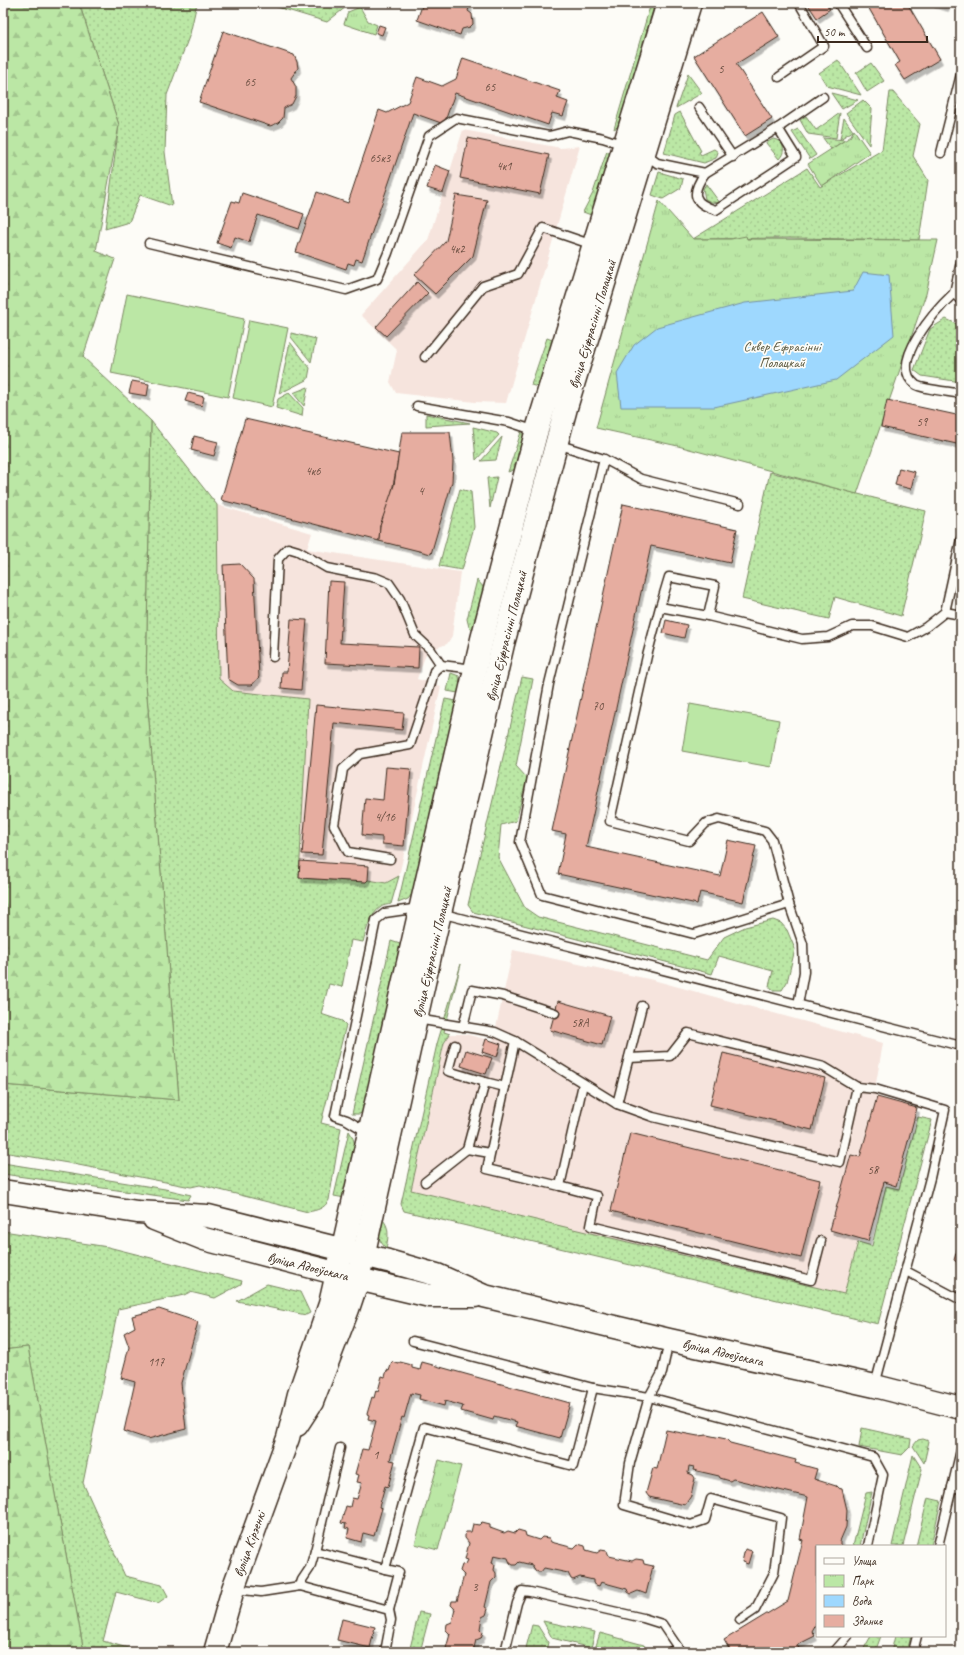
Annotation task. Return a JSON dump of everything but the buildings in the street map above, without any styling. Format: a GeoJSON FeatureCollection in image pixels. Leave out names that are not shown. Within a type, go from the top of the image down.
{"type":"FeatureCollection","features":[{"type":"Feature","properties":{"kind":"main road","name":"вуліца Еўфрасінні Полацкай"},"geometry":{"type":"LineString","coordinates":[[546,438],[567,404],[634,150],[668,3]]}},
{"type":"Feature","properties":{"kind":"main road","name":"вуліца Еўфрасінні Полацкай"},"geometry":{"type":"LineString","coordinates":[[337,1274],[370,1134],[430,911],[485,672],[546,438],[594,245],[634,150],[690,3]]}},
{"type":"Feature","properties":{"kind":"main road","name":"вуліца Еўфрасінні Полацкай"},"geometry":{"type":"LineString","coordinates":[[358,1279],[416,1019],[430,911]]}},
{"type":"Feature","properties":{"kind":"main road","name":"вуліца Адоеўскага"},"geometry":{"type":"LineString","coordinates":[[3,1191],[137,1212],[208,1216],[364,1254],[437,1275],[484,1296],[875,1386],[961,1408]]}},
{"type":"Feature","properties":{"kind":"main road","name":"вуліца Адоеўскага"},"geometry":{"type":"LineString","coordinates":[[137,1212],[204,1239],[337,1274],[430,1296],[484,1296]]}},
{"type":"Feature","properties":{"kind":"main road","name":"вуліца Кірэенкі"},"geometry":{"type":"LineString","coordinates":[[215,1652],[233,1589],[288,1438],[299,1394],[330,1304],[337,1274]]}},
{"type":"Feature","properties":{"kind":"main road","name":"вуліца Кірэенкі"},"geometry":{"type":"LineString","coordinates":[[288,1438],[312,1402],[358,1279]]}},
{"type":"Feature","properties":{"kind":"lane"},"geometry":{"type":"LineString","coordinates":[[779,78],[824,46],[799,3]]}},
{"type":"Feature","properties":{"kind":"lane"},"geometry":{"type":"LineString","coordinates":[[838,3],[867,48]]}},
{"type":"Feature","properties":{"kind":"lane"},"geometry":{"type":"LineString","coordinates":[[942,153],[961,74]]}},
{"type":"Feature","properties":{"kind":"lane"},"geometry":{"type":"LineString","coordinates":[[778,128],[796,157],[716,210],[705,207],[696,199],[695,192],[705,173],[733,157],[823,97]]}},
{"type":"Feature","properties":{"kind":"lane"},"geometry":{"type":"LineString","coordinates":[[700,107],[733,157]]}},
{"type":"Feature","properties":{"kind":"lane"},"geometry":{"type":"LineString","coordinates":[[149,243],[346,290],[377,279],[388,253],[429,136],[456,118],[549,136],[568,131],[603,138],[634,150],[657,163],[705,173]]}},
{"type":"Feature","properties":{"kind":"lane"},"geometry":{"type":"LineString","coordinates":[[425,357],[483,286],[518,274],[543,228],[594,245]]}},
{"type":"Feature","properties":{"kind":"lane"},"geometry":{"type":"LineString","coordinates":[[961,262],[954,293],[935,312],[912,348],[907,358],[906,369],[909,377],[917,386],[961,394]]}},
{"type":"Feature","properties":{"kind":"lane"},"geometry":{"type":"LineString","coordinates":[[954,293],[961,301]]}},
{"type":"Feature","properties":{"kind":"lane"},"geometry":{"type":"LineString","coordinates":[[417,406],[509,422],[527,428],[546,438],[604,459],[641,479],[740,504]]}},
{"type":"Feature","properties":{"kind":"lane"},"geometry":{"type":"LineString","coordinates":[[604,459],[549,684],[520,842],[542,895],[694,934],[789,904]]}},
{"type":"Feature","properties":{"kind":"lane"},"geometry":{"type":"LineString","coordinates":[[660,608],[708,616],[802,639],[828,637],[852,626],[872,626],[908,637],[926,627],[945,612],[961,539]]}},
{"type":"Feature","properties":{"kind":"lane"},"geometry":{"type":"LineString","coordinates":[[273,657],[278,560],[288,548],[298,551],[327,568],[377,578],[389,583],[400,599],[415,635],[431,650],[440,666]]}},
{"type":"Feature","properties":{"kind":"lane"},"geometry":{"type":"LineString","coordinates":[[708,616],[714,586],[669,577],[647,656],[610,821],[689,841],[706,823],[719,819],[765,831],[772,840],[789,904],[803,944],[804,972],[798,1005]]}},
{"type":"Feature","properties":{"kind":"lane"},"geometry":{"type":"LineString","coordinates":[[945,612],[961,615]]}},
{"type":"Feature","properties":{"kind":"lane"},"geometry":{"type":"LineString","coordinates":[[390,859],[348,852],[334,825],[343,769],[360,754],[410,745],[434,671],[440,666],[485,672]]}},
{"type":"Feature","properties":{"kind":"lane"},"geometry":{"type":"LineString","coordinates":[[370,1134],[347,1120],[335,1116],[376,920],[385,913],[430,911],[961,1046]]}},
{"type":"Feature","properties":{"kind":"lane"},"geometry":{"type":"LineString","coordinates":[[463,1027],[472,990],[502,996],[555,1013]]}},
{"type":"Feature","properties":{"kind":"lane"},"geometry":{"type":"LineString","coordinates":[[617,1104],[642,1006]]}},
{"type":"Feature","properties":{"kind":"lane"},"geometry":{"type":"LineString","coordinates":[[416,1019],[495,1032],[515,1041],[617,1104],[653,1117],[840,1162],[857,1087]]}},
{"type":"Feature","properties":{"kind":"lane"},"geometry":{"type":"LineString","coordinates":[[629,1058],[670,1056],[688,1033],[824,1067],[857,1087],[875,1089],[944,1110],[930,1178],[875,1386]]}},
{"type":"Feature","properties":{"kind":"lane"},"geometry":{"type":"LineString","coordinates":[[515,1041],[486,1169],[597,1196],[591,1226],[811,1280],[821,1241]]}},
{"type":"Feature","properties":{"kind":"lane"},"geometry":{"type":"LineString","coordinates":[[455,1045],[448,1071],[505,1087]]}},
{"type":"Feature","properties":{"kind":"lane"},"geometry":{"type":"LineString","coordinates":[[425,1182],[467,1149],[485,1082]]}},
{"type":"Feature","properties":{"kind":"lane"},"geometry":{"type":"LineString","coordinates":[[560,1186],[583,1084]]}},
{"type":"Feature","properties":{"kind":"lane"},"geometry":{"type":"LineString","coordinates":[[467,1149],[490,1153]]}},
{"type":"Feature","properties":{"kind":"lane"},"geometry":{"type":"LineString","coordinates":[[906,1271],[961,1300]]}},
{"type":"Feature","properties":{"kind":"lane"},"geometry":{"type":"LineString","coordinates":[[670,1340],[662,1373],[649,1397],[630,1463],[624,1504],[691,1525],[705,1520],[711,1499],[781,1518],[774,1573],[756,1610],[740,1620]]}},
{"type":"Feature","properties":{"kind":"lane"},"geometry":{"type":"LineString","coordinates":[[413,1341],[593,1388],[649,1397],[873,1457],[883,1475],[868,1545]]}},
{"type":"Feature","properties":{"kind":"lane"},"geometry":{"type":"LineString","coordinates":[[385,1569],[424,1427],[573,1466],[593,1388]]}},
{"type":"Feature","properties":{"kind":"lane"},"geometry":{"type":"LineString","coordinates":[[300,1586],[310,1568],[315,1551],[340,1448]]}},
{"type":"Feature","properties":{"kind":"lane"},"geometry":{"type":"LineString","coordinates":[[938,1545],[961,1450]]}},
{"type":"Feature","properties":{"kind":"lane"},"geometry":{"type":"LineString","coordinates":[[952,1487],[961,1489]]}},
{"type":"Feature","properties":{"kind":"lane"},"geometry":{"type":"LineString","coordinates":[[315,1551],[399,1572],[389,1610],[391,1620],[385,1652]]}},
{"type":"Feature","properties":{"kind":"lane"},"geometry":{"type":"LineString","coordinates":[[233,1589],[261,1592],[300,1586],[389,1610]]}},
{"type":"Feature","properties":{"kind":"lane"},"geometry":{"type":"LineString","coordinates":[[506,1652],[517,1603],[522,1591],[643,1618],[662,1624],[679,1650],[670,1652]]}},
{"type":"Feature","properties":{"kind":"lane"},"geometry":{"type":"LineString","coordinates":[[834,1652],[847,1637]]}},
{"type":"Feature","properties":{"kind":"lane"},"geometry":{"type":"LineString","coordinates":[[913,1652],[916,1637]]}},
{"type":"Feature","properties":{"kind":"shaded area"},"geometry":{"type":"Polygon","coordinates":[[[463,130],[561,148],[580,146],[506,403],[475,402],[396,393],[390,382],[397,350],[361,315],[428,240],[463,130]]]}},
{"type":"Feature","properties":{"kind":"shaded area"},"geometry":{"type":"Polygon","coordinates":[[[217,505],[312,533],[307,549],[460,572],[452,636],[447,644],[427,651],[417,679],[441,686],[399,876],[386,883],[368,880],[366,882],[299,878],[308,699],[233,691],[219,679],[217,505]]]}},
{"type":"Feature","properties":{"kind":"shaded area"},"geometry":{"type":"Polygon","coordinates":[[[513,950],[653,980],[883,1043],[875,1089],[877,1097],[917,1108],[896,1186],[884,1183],[868,1241],[859,1238],[844,1294],[410,1190],[444,1043],[450,1034],[465,1034],[493,1041],[513,950]]]}},
{"type":"Feature","properties":{"kind":"green space"},"geometry":{"type":"Polygon","coordinates":[[[3,3],[79,3],[119,125],[96,251],[115,259],[83,357],[151,421],[146,683],[179,1100],[3,1085],[3,3]]]}},
{"type":"Feature","properties":{"kind":"green space"},"geometry":{"type":"Polygon","coordinates":[[[79,3],[197,3],[190,34],[167,95],[165,152],[172,206],[140,195],[129,222],[105,229],[119,125],[79,3]]]}},
{"type":"Feature","properties":{"kind":"green space"},"geometry":{"type":"Polygon","coordinates":[[[264,3],[351,3],[327,22],[264,3]]]}},
{"type":"Feature","properties":{"kind":"green space"},"geometry":{"type":"Polygon","coordinates":[[[651,3],[655,3],[619,126],[614,129],[651,3]]]}},
{"type":"Feature","properties":{"kind":"green space"},"geometry":{"type":"Polygon","coordinates":[[[360,7],[368,21],[377,25],[374,34],[344,24],[348,12],[360,7]]]}},
{"type":"Feature","properties":{"kind":"green space"},"geometry":{"type":"Polygon","coordinates":[[[838,60],[861,95],[827,86],[819,73],[838,60]]]}},
{"type":"Feature","properties":{"kind":"green space"},"geometry":{"type":"Polygon","coordinates":[[[871,63],[884,81],[867,92],[856,73],[871,63]]]}},
{"type":"Feature","properties":{"kind":"green space"},"geometry":{"type":"Polygon","coordinates":[[[688,74],[702,93],[676,108],[688,74]]]}},
{"type":"Feature","properties":{"kind":"green space"},"geometry":{"type":"Polygon","coordinates":[[[890,92],[893,92],[920,124],[913,156],[928,180],[919,240],[791,238],[693,239],[807,168],[820,187],[882,150],[890,92]]]}},
{"type":"Feature","properties":{"kind":"green space"},"geometry":{"type":"Polygon","coordinates":[[[831,93],[858,100],[842,109],[831,93]]]}},
{"type":"Feature","properties":{"kind":"green space"},"geometry":{"type":"Polygon","coordinates":[[[863,100],[872,109],[869,145],[846,113],[863,100]]]}},
{"type":"Feature","properties":{"kind":"green space"},"geometry":{"type":"Polygon","coordinates":[[[680,112],[701,151],[699,152],[701,155],[714,149],[718,152],[716,158],[704,163],[664,153],[675,115],[680,112]]]}},
{"type":"Feature","properties":{"kind":"green space"},"geometry":{"type":"Polygon","coordinates":[[[840,113],[836,138],[808,134],[800,120],[806,116],[816,130],[840,113]]]}},
{"type":"Feature","properties":{"kind":"green space"},"geometry":{"type":"Polygon","coordinates":[[[844,118],[853,131],[840,139],[844,118]]]}},
{"type":"Feature","properties":{"kind":"green space"},"geometry":{"type":"Polygon","coordinates":[[[798,129],[816,155],[810,159],[792,132],[798,129]]]}},
{"type":"Feature","properties":{"kind":"green space"},"geometry":{"type":"Polygon","coordinates":[[[854,130],[870,153],[822,186],[808,164],[850,137],[854,130]]]}},
{"type":"Feature","properties":{"kind":"green space"},"geometry":{"type":"Polygon","coordinates":[[[823,138],[845,140],[831,149],[823,138]]]}},
{"type":"Feature","properties":{"kind":"green space"},"geometry":{"type":"Polygon","coordinates":[[[773,139],[780,142],[783,147],[783,153],[779,159],[766,143],[773,139]]]}},
{"type":"Feature","properties":{"kind":"green space"},"geometry":{"type":"Polygon","coordinates":[[[607,151],[611,156],[593,214],[591,215],[583,212],[593,193],[607,151]]]}},
{"type":"Feature","properties":{"kind":"green space"},"geometry":{"type":"Polygon","coordinates":[[[659,172],[683,179],[681,188],[663,199],[652,195],[659,172]]]}},
{"type":"Feature","properties":{"kind":"green space"},"geometry":{"type":"Polygon","coordinates":[[[706,184],[720,203],[711,202],[705,199],[703,189],[706,184]]]}},
{"type":"Feature","properties":{"kind":"green space","name":"Сквер Ефрасінні Полацкай"},"geometry":{"type":"Polygon","coordinates":[[[659,201],[693,239],[731,239],[746,236],[747,239],[938,240],[926,294],[857,494],[678,446],[596,428],[659,201]]]}},
{"type":"Feature","properties":{"kind":"green space"},"geometry":{"type":"Polygon","coordinates":[[[127,294],[244,319],[228,397],[111,373],[127,294]]]}},
{"type":"Feature","properties":{"kind":"green space"},"geometry":{"type":"Polygon","coordinates":[[[946,319],[961,326],[961,382],[922,376],[914,370],[930,329],[946,319]]]}},
{"type":"Feature","properties":{"kind":"green space"},"geometry":{"type":"Polygon","coordinates":[[[249,320],[288,328],[272,407],[233,398],[249,320]]]}},
{"type":"Feature","properties":{"kind":"green space"},"geometry":{"type":"Polygon","coordinates":[[[291,333],[316,339],[311,362],[291,337],[291,333]]]}},
{"type":"Feature","properties":{"kind":"green space"},"geometry":{"type":"Polygon","coordinates":[[[547,338],[555,341],[541,388],[531,385],[547,338]]]}},
{"type":"Feature","properties":{"kind":"green space"},"geometry":{"type":"Polygon","coordinates":[[[290,342],[310,368],[308,379],[279,394],[290,342]]]}},
{"type":"Feature","properties":{"kind":"green space"},"geometry":{"type":"Polygon","coordinates":[[[308,387],[304,406],[293,393],[308,387]]]}},
{"type":"Feature","properties":{"kind":"green space"},"geometry":{"type":"Polygon","coordinates":[[[289,393],[303,408],[302,416],[276,408],[278,399],[289,393]]]}},
{"type":"Feature","properties":{"kind":"green space"},"geometry":{"type":"Polygon","coordinates":[[[426,414],[470,423],[426,426],[426,414]]]}},
{"type":"Feature","properties":{"kind":"green space"},"geometry":{"type":"Polygon","coordinates":[[[151,421],[217,505],[219,679],[233,691],[308,699],[299,878],[366,882],[368,880],[386,883],[399,876],[391,904],[382,906],[374,914],[369,923],[363,942],[351,940],[342,987],[329,984],[321,1014],[342,1021],[346,1025],[321,1123],[341,1128],[329,1200],[323,1207],[308,1212],[200,1185],[191,1187],[3,1152],[3,1085],[179,1100],[146,683],[151,421]]]}},
{"type":"Feature","properties":{"kind":"green space"},"geometry":{"type":"Polygon","coordinates":[[[473,427],[497,433],[499,435],[476,460],[473,427]]]}},
{"type":"Feature","properties":{"kind":"green space"},"geometry":{"type":"Polygon","coordinates":[[[521,432],[528,437],[521,467],[508,472],[521,432]]]}},
{"type":"Feature","properties":{"kind":"green space"},"geometry":{"type":"Polygon","coordinates":[[[502,437],[496,460],[481,461],[502,437]]]}},
{"type":"Feature","properties":{"kind":"green space"},"geometry":{"type":"Polygon","coordinates":[[[770,472],[926,511],[901,616],[835,597],[829,619],[742,599],[770,472]]]}},
{"type":"Feature","properties":{"kind":"green space"},"geometry":{"type":"Polygon","coordinates":[[[497,477],[490,508],[487,478],[497,477]]]}},
{"type":"Feature","properties":{"kind":"green space"},"geometry":{"type":"Polygon","coordinates":[[[460,489],[471,492],[474,527],[462,570],[439,566],[460,489]]]}},
{"type":"Feature","properties":{"kind":"green space"},"geometry":{"type":"Polygon","coordinates":[[[477,580],[487,591],[474,630],[469,627],[467,619],[477,580]]]}},
{"type":"Feature","properties":{"kind":"green space"},"geometry":{"type":"Polygon","coordinates":[[[451,673],[459,676],[460,684],[458,693],[447,691],[451,673]]]}},
{"type":"Feature","properties":{"kind":"green space"},"geometry":{"type":"Polygon","coordinates":[[[522,677],[533,679],[516,766],[527,778],[516,821],[501,825],[498,857],[525,908],[538,917],[707,960],[724,937],[745,927],[773,920],[781,923],[787,930],[795,949],[787,982],[782,990],[772,990],[769,986],[773,971],[719,956],[712,974],[473,912],[468,905],[522,677]]]}},
{"type":"Feature","properties":{"kind":"green space"},"geometry":{"type":"Polygon","coordinates":[[[445,699],[456,701],[412,894],[408,899],[398,903],[445,699]]]}},
{"type":"Feature","properties":{"kind":"green space"},"geometry":{"type":"Polygon","coordinates":[[[690,704],[779,720],[771,767],[682,751],[690,704]]]}},
{"type":"Feature","properties":{"kind":"green space"},"geometry":{"type":"Polygon","coordinates":[[[391,941],[400,944],[364,1109],[360,1114],[352,1114],[391,941]]]}},
{"type":"Feature","properties":{"kind":"green space"},"geometry":{"type":"Polygon","coordinates":[[[461,964],[444,1032],[450,1034],[444,1043],[411,1190],[844,1294],[858,1242],[872,1246],[886,1186],[899,1189],[918,1117],[932,1120],[878,1324],[404,1211],[401,1204],[437,1044],[461,964]]]}},
{"type":"Feature","properties":{"kind":"green space"},"geometry":{"type":"Polygon","coordinates":[[[349,1131],[353,1138],[355,1155],[345,1198],[334,1196],[349,1131]]]}},
{"type":"Feature","properties":{"kind":"green space"},"geometry":{"type":"Polygon","coordinates":[[[3,1163],[165,1189],[191,1195],[188,1200],[3,1174],[3,1163]]]}},
{"type":"Feature","properties":{"kind":"green space"},"geometry":{"type":"Polygon","coordinates":[[[378,1216],[385,1222],[388,1230],[386,1248],[380,1241],[377,1229],[378,1216]]]}},
{"type":"Feature","properties":{"kind":"green space"},"geometry":{"type":"Polygon","coordinates":[[[3,1231],[108,1247],[242,1281],[241,1284],[215,1298],[190,1292],[184,1295],[118,1309],[83,1483],[125,1576],[162,1585],[168,1596],[158,1603],[116,1592],[103,1641],[142,1652],[84,1652],[28,1347],[3,1350],[3,1231]]]}},
{"type":"Feature","properties":{"kind":"green space"},"geometry":{"type":"Polygon","coordinates":[[[267,1284],[300,1292],[310,1313],[306,1315],[237,1301],[267,1284]]]}},
{"type":"Feature","properties":{"kind":"green space"},"geometry":{"type":"Polygon","coordinates":[[[28,1347],[84,1652],[3,1652],[3,1350],[28,1347]]]}},
{"type":"Feature","properties":{"kind":"green space"},"geometry":{"type":"Polygon","coordinates":[[[862,1428],[911,1439],[910,1447],[902,1455],[859,1447],[862,1428]]]}},
{"type":"Feature","properties":{"kind":"green space"},"geometry":{"type":"Polygon","coordinates":[[[923,1439],[929,1441],[924,1463],[913,1446],[918,1440],[923,1439]]]}},
{"type":"Feature","properties":{"kind":"green space"},"geometry":{"type":"Polygon","coordinates":[[[913,1455],[922,1469],[903,1545],[892,1545],[913,1455]]]}},
{"type":"Feature","properties":{"kind":"green space"},"geometry":{"type":"Polygon","coordinates":[[[439,1460],[461,1466],[438,1550],[415,1544],[439,1460]]]}},
{"type":"Feature","properties":{"kind":"green space"},"geometry":{"type":"Polygon","coordinates":[[[872,1492],[860,1545],[853,1545],[866,1493],[872,1492]]]}},
{"type":"Feature","properties":{"kind":"green space"},"geometry":{"type":"Polygon","coordinates":[[[928,1498],[941,1501],[931,1545],[916,1545],[928,1498]]]}},
{"type":"Feature","properties":{"kind":"green space"},"geometry":{"type":"Polygon","coordinates":[[[419,1612],[430,1614],[420,1652],[409,1652],[419,1612]]]}},
{"type":"Feature","properties":{"kind":"green space"},"geometry":{"type":"Polygon","coordinates":[[[543,1621],[595,1632],[591,1648],[552,1638],[543,1621]]]}},
{"type":"Feature","properties":{"kind":"green space"},"geometry":{"type":"Polygon","coordinates":[[[532,1625],[538,1626],[548,1642],[546,1652],[526,1648],[532,1625]]]}},
{"type":"Feature","properties":{"kind":"green space"},"geometry":{"type":"Polygon","coordinates":[[[600,1633],[644,1645],[646,1652],[607,1652],[595,1649],[600,1633]]]}},
{"type":"Feature","properties":{"kind":"green space"},"geometry":{"type":"Polygon","coordinates":[[[870,1637],[881,1637],[875,1652],[862,1652],[870,1637]]]}},
{"type":"Feature","properties":{"kind":"green space"},"geometry":{"type":"Polygon","coordinates":[[[895,1637],[911,1637],[907,1652],[891,1652],[895,1637]]]}},
{"type":"Feature","properties":{"kind":"water"},"geometry":{"type":"Polygon","coordinates":[[[863,272],[889,275],[894,335],[836,380],[714,407],[621,407],[617,373],[634,345],[657,327],[745,303],[853,291],[863,272]]]}}]}
